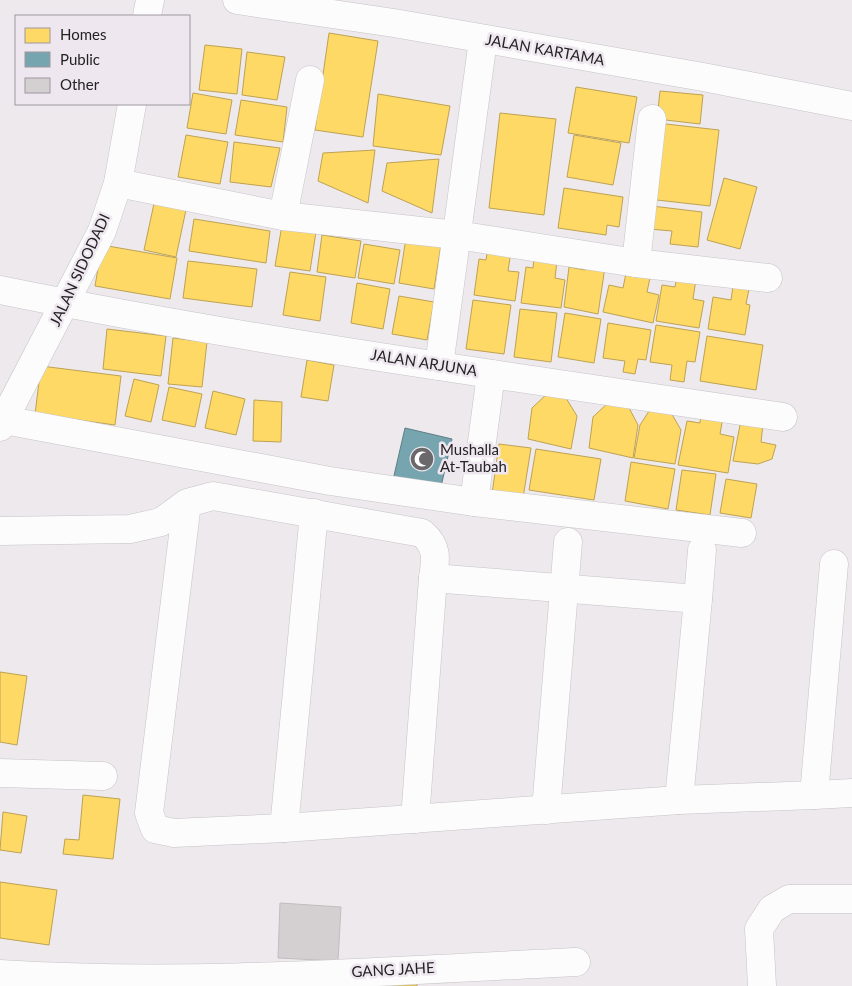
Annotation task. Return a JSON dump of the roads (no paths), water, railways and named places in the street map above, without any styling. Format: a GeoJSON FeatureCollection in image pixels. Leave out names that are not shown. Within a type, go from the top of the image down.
{"type":"FeatureCollection","features":[{"type":"Feature","properties":{"kind":"street"},"geometry":{"type":"LineString","coordinates":[[147,15],[150,0]]}},
{"type":"Feature","properties":{"kind":"street","name":"JALAN KARTAMA"},"geometry":{"type":"LineString","coordinates":[[237,0],[394,23],[483,40],[703,76],[852,106]]}},
{"type":"Feature","properties":{"kind":"street"},"geometry":{"type":"LineString","coordinates":[[438,366],[483,40]]}},
{"type":"Feature","properties":{"kind":"street"},"geometry":{"type":"LineString","coordinates":[[283,216],[310,80]]}},
{"type":"Feature","properties":{"kind":"street","name":"JALAN SIDODADI"},"geometry":{"type":"LineString","coordinates":[[2,423],[66,304],[102,231],[118,183],[132,105]]}},
{"type":"Feature","properties":{"kind":"street"},"geometry":{"type":"LineString","coordinates":[[636,263],[652,118]]}},
{"type":"Feature","properties":{"kind":"street"},"geometry":{"type":"LineString","coordinates":[[118,183],[283,216],[457,235],[636,263],[768,278]]}},
{"type":"Feature","properties":{"kind":"street","name":"JALAN ARJUNA"},"geometry":{"type":"LineString","coordinates":[[0,290],[66,304],[438,366],[783,417]]}},
{"type":"Feature","properties":{"kind":"street"},"geometry":{"type":"LineString","coordinates":[[474,502],[491,374]]}},
{"type":"Feature","properties":{"kind":"street"},"geometry":{"type":"LineString","coordinates":[[2,423],[330,481],[474,502],[742,533]]}},
{"type":"Feature","properties":{"kind":"street"},"geometry":{"type":"LineString","coordinates":[[0,530],[130,529],[160,522],[187,503],[213,496],[422,533],[431,540],[436,555],[415,819]]}},
{"type":"Feature","properties":{"kind":"street"},"geometry":{"type":"LineString","coordinates":[[187,503],[149,813],[155,829],[174,833],[284,828],[679,800],[852,793]]}},
{"type":"Feature","properties":{"kind":"street"},"geometry":{"type":"LineString","coordinates":[[284,828],[314,513]]}},
{"type":"Feature","properties":{"kind":"street"},"geometry":{"type":"LineString","coordinates":[[546,810],[568,542]]}},
{"type":"Feature","properties":{"kind":"street"},"geometry":{"type":"LineString","coordinates":[[679,800],[702,550]]}},
{"type":"Feature","properties":{"kind":"street"},"geometry":{"type":"LineString","coordinates":[[814,795],[834,564]]}},
{"type":"Feature","properties":{"kind":"street"},"geometry":{"type":"LineString","coordinates":[[433,578],[563,590],[698,599]]}},
{"type":"Feature","properties":{"kind":"street"},"geometry":{"type":"LineString","coordinates":[[0,773],[103,776]]}},
{"type":"Feature","properties":{"kind":"street"},"geometry":{"type":"LineString","coordinates":[[762,986],[759,929],[772,909],[790,899],[852,899]]}},
{"type":"Feature","properties":{"kind":"street","name":"GANG JAHE"},"geometry":{"type":"LineString","coordinates":[[0,974],[67,982],[178,980],[576,962]]}},
{"type":"Feature","properties":{"kind":"place","name":"Mushalla At-Taubah"},"geometry":{"type":"Point","coordinates":[422,459]}}]}
